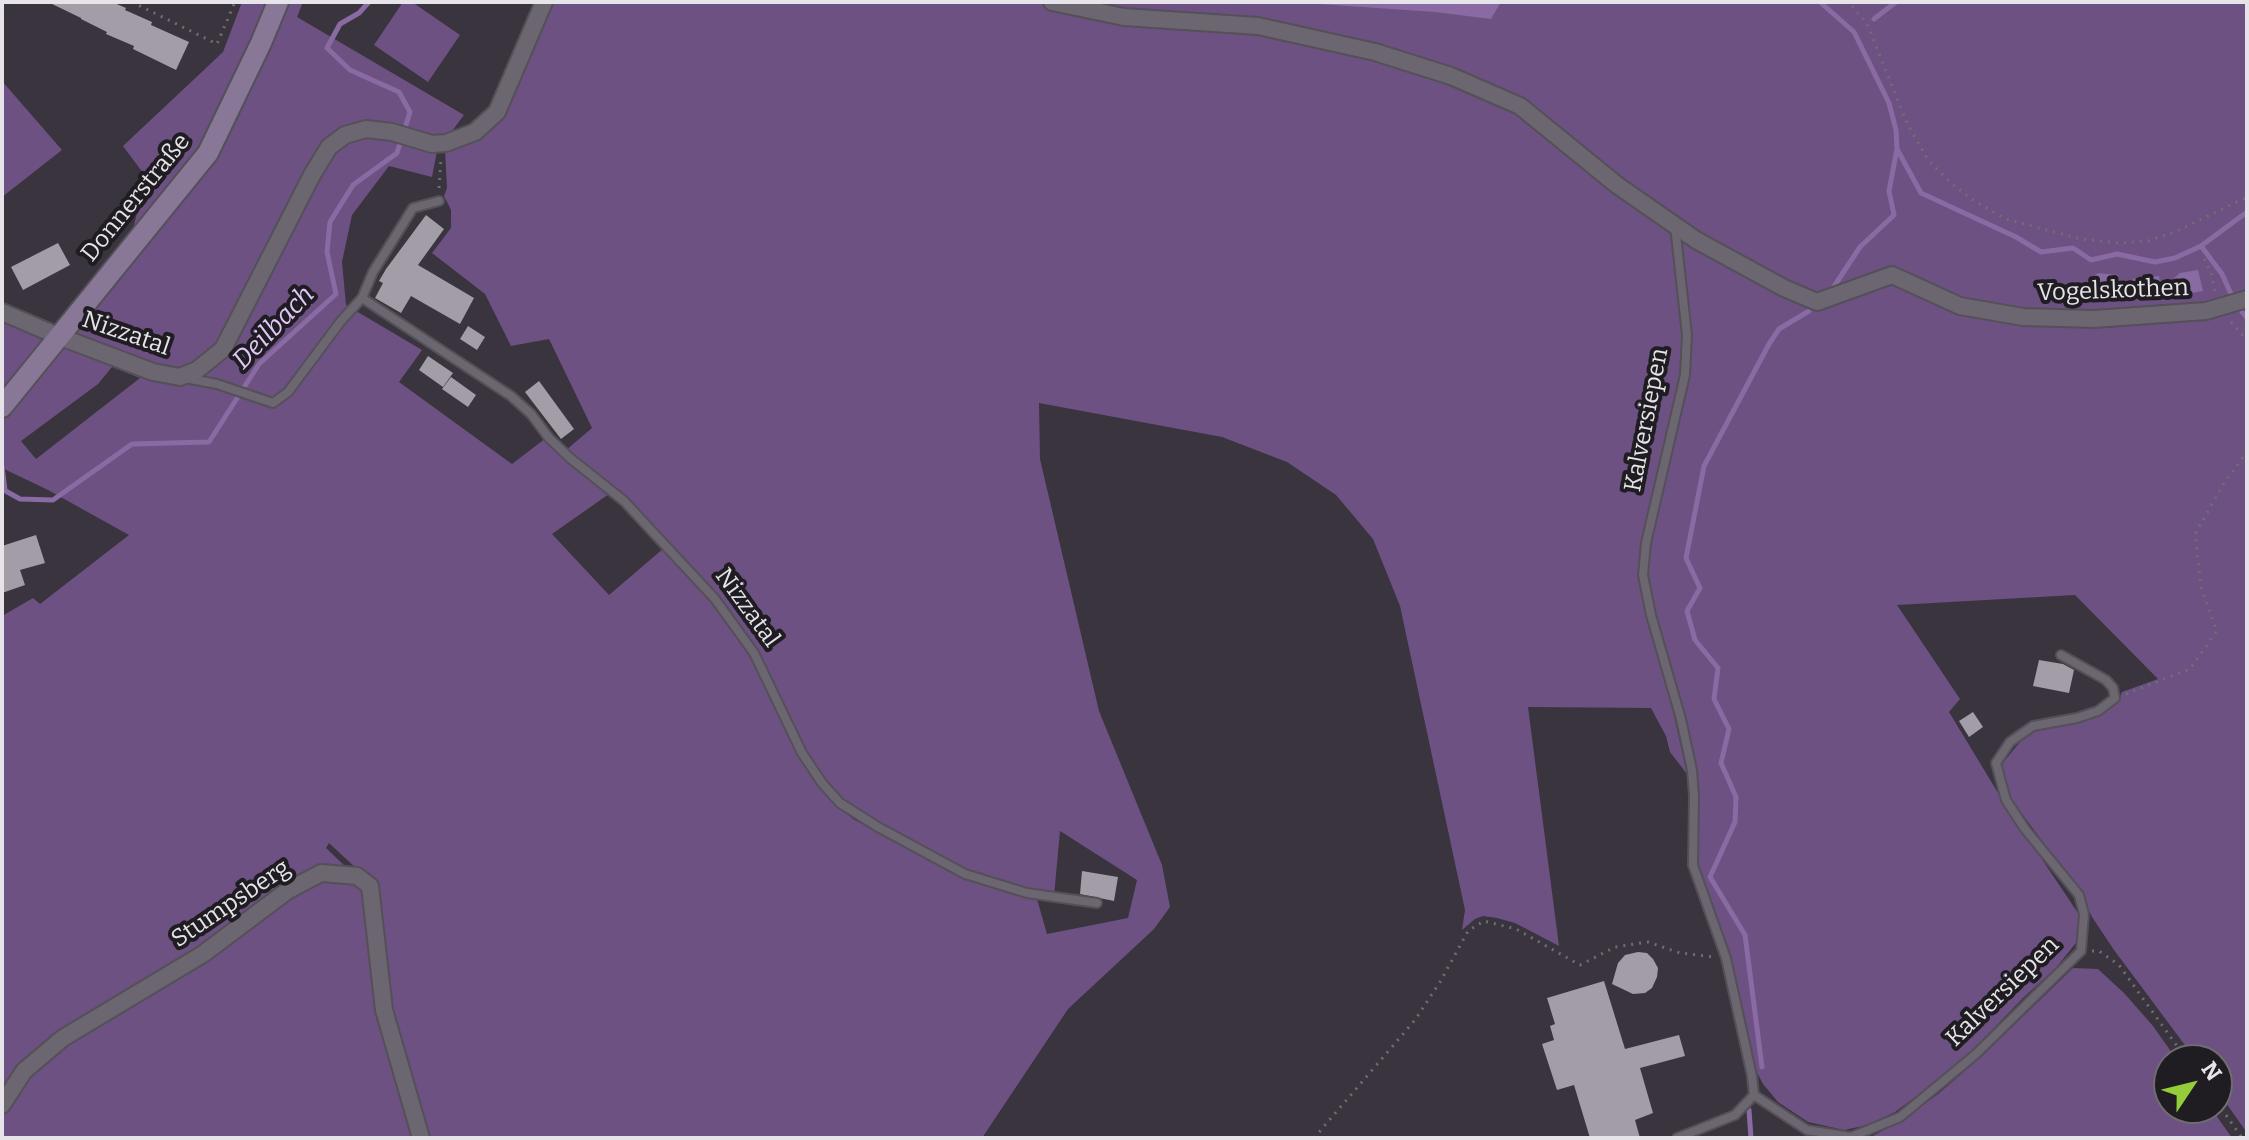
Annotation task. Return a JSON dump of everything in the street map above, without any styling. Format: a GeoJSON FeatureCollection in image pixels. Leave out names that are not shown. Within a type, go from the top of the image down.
{"type":"FeatureCollection","features":[{"type":"Feature","properties":{"kind":"main road","name":"Donnerstraße"},"geometry":{"type":"LineString","coordinates":[[2,407],[208,153],[278,2]]}},
{"type":"Feature","properties":{"kind":"street","name":"Nizzatal"},"geometry":{"type":"LineString","coordinates":[[2,312],[153,372],[180,377],[197,370],[223,349],[329,147],[345,135],[366,129],[392,132],[432,144],[475,132],[497,112],[544,2]]}},
{"type":"Feature","properties":{"kind":"street"},"geometry":{"type":"LineString","coordinates":[[1052,2],[1124,17],[1258,26],[1375,52],[1451,76],[1520,106],[1617,185],[1674,225]]}},
{"type":"Feature","properties":{"kind":"street","name":"Vogelskothen"},"geometry":{"type":"LineString","coordinates":[[1674,225],[1784,288],[1817,302],[1892,275],[1960,306],[2023,317],[2094,319],[2206,311],[2247,299]]}},
{"type":"Feature","properties":{"kind":"street","name":"Stumpsberg"},"geometry":{"type":"LineString","coordinates":[[2,1105],[24,1071],[63,1038],[203,954],[287,891],[321,873],[357,876],[370,886],[384,1010],[421,1138]]}},
{"type":"Feature","properties":{"kind":"lane","name":"Nizzatal"},"geometry":{"type":"LineString","coordinates":[[180,377],[217,384],[273,403],[288,392],[362,298],[373,272],[413,208],[439,201]]}},
{"type":"Feature","properties":{"kind":"lane","name":"Kalversiepen"},"geometry":{"type":"LineString","coordinates":[[1674,225],[1687,335],[1685,375],[1646,543],[1643,575],[1692,770],[1693,865],[1726,958],[1754,1095],[1807,1130],[1851,1137],[1900,1117],[1976,1054],[2081,951],[2084,914],[2079,895],[2025,829],[2006,800],[1996,763],[2010,742],[2033,726],[2098,711],[2115,698]]}},
{"type":"Feature","properties":{"kind":"lane","name":"Nizzatal"},"geometry":{"type":"LineString","coordinates":[[362,298],[511,396],[570,458],[624,501],[731,620],[754,653],[802,753],[840,803],[965,874],[1027,893],[1097,903]]}},
{"type":"Feature","properties":{"kind":"lane"},"geometry":{"type":"LineString","coordinates":[[2061,655],[2106,680],[2113,688],[2115,698]]}},
{"type":"Feature","properties":{"kind":"lane"},"geometry":{"type":"LineString","coordinates":[[1677,1138],[1735,1115],[1754,1095]]}},
{"type":"Feature","properties":{"kind":"path"},"geometry":{"type":"LineString","coordinates":[[132,2],[217,44],[235,2]]}},
{"type":"Feature","properties":{"kind":"path"},"geometry":{"type":"LineString","coordinates":[[1845,2],[1854,4],[1867,24],[1907,123],[1928,160],[1974,201],[2006,219],[2081,239],[2119,243],[2148,241],[2177,231],[2247,197]]}},
{"type":"Feature","properties":{"kind":"path"},"geometry":{"type":"LineString","coordinates":[[439,201],[441,143]]}},
{"type":"Feature","properties":{"kind":"path"},"geometry":{"type":"LineString","coordinates":[[2115,698],[2190,669],[2217,631],[2201,587],[2195,534],[2223,485],[2247,452]]}},
{"type":"Feature","properties":{"kind":"path"},"geometry":{"type":"LineString","coordinates":[[1314,1138],[1415,1020],[1468,931],[1484,921],[1516,929],[1580,965],[1615,947],[1648,942],[1680,953],[1726,958]]}},
{"type":"Feature","properties":{"kind":"path"},"geometry":{"type":"LineString","coordinates":[[2081,951],[2099,951],[2119,965],[2176,1044]]}},
{"type":"Feature","properties":{"kind":"shaded area"},"geometry":{"type":"Polygon","coordinates":[[[242,2],[303,2],[297,17],[464,115],[437,151],[432,177],[389,166],[352,215],[342,262],[346,305],[422,350],[399,382],[512,464],[546,438],[609,494],[552,534],[609,595],[664,548],[713,601],[752,653],[799,754],[819,785],[838,806],[853,819],[952,871],[1037,899],[1047,934],[1128,918],[1137,880],[1060,831],[1054,896],[1026,891],[964,871],[845,804],[803,753],[755,651],[716,598],[624,498],[566,450],[592,428],[549,339],[511,346],[485,294],[432,253],[451,228],[451,210],[444,196],[447,188],[445,149],[477,136],[498,116],[550,2],[2247,2],[2247,1133],[2233,1113],[2233,1044],[2184,1044],[2114,950],[2080,892],[2011,799],[2004,779],[2002,764],[2024,737],[2037,729],[2077,723],[2099,715],[2118,703],[2122,692],[2158,679],[2075,595],[1897,605],[1960,699],[1949,712],[2003,801],[2080,916],[2079,939],[2056,968],[1973,1050],[1925,1090],[1895,1112],[1868,1125],[1844,1130],[1808,1122],[1778,1102],[1763,1084],[1751,1061],[1728,956],[1696,865],[1695,769],[1670,662],[1655,616],[1647,572],[1637,574],[1687,774],[1670,752],[1666,736],[1651,708],[1528,707],[1559,946],[1515,923],[1497,918],[1483,916],[1462,930],[1465,910],[1400,606],[1373,539],[1336,495],[1287,462],[1222,437],[1039,403],[1040,459],[1099,711],[1162,865],[1170,907],[1154,929],[1068,1009],[982,1138],[423,1138],[387,1010],[376,933],[373,884],[329,843],[326,848],[367,887],[368,932],[379,1011],[415,1138],[2,1138],[2,616],[33,598],[40,604],[129,535],[2,468],[2,421],[62,348],[56,330],[131,237],[146,177],[123,146],[223,52],[242,2]],[[112,367],[98,384],[21,441],[36,459],[140,378],[112,367]]]}},
{"type":"Feature","properties":{"kind":"shaded area"},"geometry":{"type":"Polygon","coordinates":[[[403,2],[412,2],[460,35],[428,82],[374,45],[403,2]]]}},
{"type":"Feature","properties":{"kind":"shaded area"},"geometry":{"type":"Polygon","coordinates":[[[1290,2],[1501,2],[1491,19],[1290,2]]]}},
{"type":"Feature","properties":{"kind":"shaded area"},"geometry":{"type":"Polygon","coordinates":[[[2,81],[62,150],[2,197],[2,81]]]}},
{"type":"Feature","properties":{"kind":"shaded area"},"geometry":{"type":"Polygon","coordinates":[[[2198,270],[2203,291],[2174,296],[2172,280],[2180,273],[2198,270]]]}},
{"type":"Feature","properties":{"kind":"shaded area"},"geometry":{"type":"Polygon","coordinates":[[[2098,273],[2118,275],[2119,297],[2091,296],[2091,278],[2098,273]]]}},
{"type":"Feature","properties":{"kind":"shaded area"},"geometry":{"type":"Polygon","coordinates":[[[2159,276],[2162,295],[2134,296],[2133,279],[2159,276]]]}},
{"type":"Feature","properties":{"kind":"shaded area"},"geometry":{"type":"Polygon","coordinates":[[[2,317],[49,339],[2,398],[2,317]]]}},
{"type":"Feature","properties":{"kind":"shaded area"},"geometry":{"type":"Polygon","coordinates":[[[2073,968],[2098,969],[2124,993],[2166,1044],[2153,1044],[2153,1124],[2222,1124],[2232,1138],[1869,1138],[1904,1119],[1982,1056],[2073,968]]]}},
{"type":"Feature","properties":{"kind":"building"},"geometry":{"type":"Polygon","coordinates":[[[48,2],[112,2],[152,22],[151,25],[189,42],[176,70],[48,2]]]}},
{"type":"Feature","properties":{"kind":"building"},"geometry":{"type":"Polygon","coordinates":[[[426,215],[444,229],[418,265],[474,298],[460,324],[411,296],[401,313],[375,298],[386,269],[426,215]]]}},
{"type":"Feature","properties":{"kind":"building"},"geometry":{"type":"Polygon","coordinates":[[[58,243],[70,265],[23,290],[11,267],[58,243]]]}},
{"type":"Feature","properties":{"kind":"building"},"geometry":{"type":"Polygon","coordinates":[[[468,326],[485,337],[477,350],[460,339],[468,326]]]}},
{"type":"Feature","properties":{"kind":"building"},"geometry":{"type":"Polygon","coordinates":[[[428,356],[453,373],[443,387],[419,370],[428,356]]]}},
{"type":"Feature","properties":{"kind":"building"},"geometry":{"type":"Polygon","coordinates":[[[451,377],[476,395],[468,407],[442,389],[451,377]]]}},
{"type":"Feature","properties":{"kind":"building"},"geometry":{"type":"Polygon","coordinates":[[[539,381],[574,429],[561,439],[525,392],[539,381]]]}},
{"type":"Feature","properties":{"kind":"building"},"geometry":{"type":"Polygon","coordinates":[[[36,535],[45,563],[20,570],[25,585],[2,593],[2,546],[36,535]]]}},
{"type":"Feature","properties":{"kind":"building"},"geometry":{"type":"Polygon","coordinates":[[[2039,660],[2063,664],[2074,670],[2069,693],[2033,686],[2039,660]]]}},
{"type":"Feature","properties":{"kind":"building"},"geometry":{"type":"Polygon","coordinates":[[[1973,712],[1983,727],[1969,737],[1959,721],[1973,712]]]}},
{"type":"Feature","properties":{"kind":"building"},"geometry":{"type":"Polygon","coordinates":[[[1082,871],[1118,877],[1114,901],[1080,894],[1082,871]]]}},
{"type":"Feature","properties":{"kind":"building"},"geometry":{"type":"Polygon","coordinates":[[[1647,953],[1653,959],[1658,968],[1657,977],[1652,988],[1645,993],[1633,994],[1612,984],[1618,963],[1625,955],[1647,953]]]}},
{"type":"Feature","properties":{"kind":"building"},"geometry":{"type":"Polygon","coordinates":[[[1604,981],[1625,1049],[1679,1035],[1685,1056],[1640,1068],[1653,1113],[1635,1120],[1640,1138],[1590,1138],[1574,1085],[1557,1090],[1542,1044],[1554,1040],[1550,1026],[1555,1024],[1547,998],[1604,981]]]}},
{"type":"Feature","properties":{"kind":"waterway","name":"Deilbach"},"geometry":{"type":"LineString","coordinates":[[2,489],[20,499],[53,500],[132,444],[209,442],[259,364],[336,294],[327,252],[330,222],[353,185],[397,153],[410,112],[399,92],[350,70],[327,48],[340,24],[359,13],[369,2]]}},
{"type":"Feature","properties":{"kind":"waterway"},"geometry":{"type":"LineString","coordinates":[[1820,2],[1854,32],[1889,103],[1897,149],[1921,193],[2016,237],[2041,252],[2073,248],[2091,260],[2117,254],[2155,262],[2175,258],[2201,246],[2247,212]]}},
{"type":"Feature","properties":{"kind":"waterway"},"geometry":{"type":"LineString","coordinates":[[1874,19],[1896,2]]}},
{"type":"Feature","properties":{"kind":"waterway"},"geometry":{"type":"LineString","coordinates":[[1831,291],[1860,247],[1894,215],[1889,191],[1897,149]]}},
{"type":"Feature","properties":{"kind":"waterway"},"geometry":{"type":"LineString","coordinates":[[2201,246],[2222,274],[2231,294]]}},
{"type":"Feature","properties":{"kind":"waterway"},"geometry":{"type":"LineString","coordinates":[[1762,1067],[1745,935],[1710,877],[1735,822],[1736,797],[1721,763],[1729,729],[1714,699],[1718,668],[1695,640],[1687,611],[1700,588],[1686,558],[1704,466],[1779,329],[1809,311]]}},
{"type":"Feature","properties":{"kind":"waterway"},"geometry":{"type":"LineString","coordinates":[[2242,312],[2247,318]]}},
{"type":"Feature","properties":{"kind":"waterway"},"geometry":{"type":"LineString","coordinates":[[2,466],[5,490]]}},
{"type":"Feature","properties":{"kind":"waterway"},"geometry":{"type":"LineString","coordinates":[[1749,1110],[1751,1138]]}}]}
